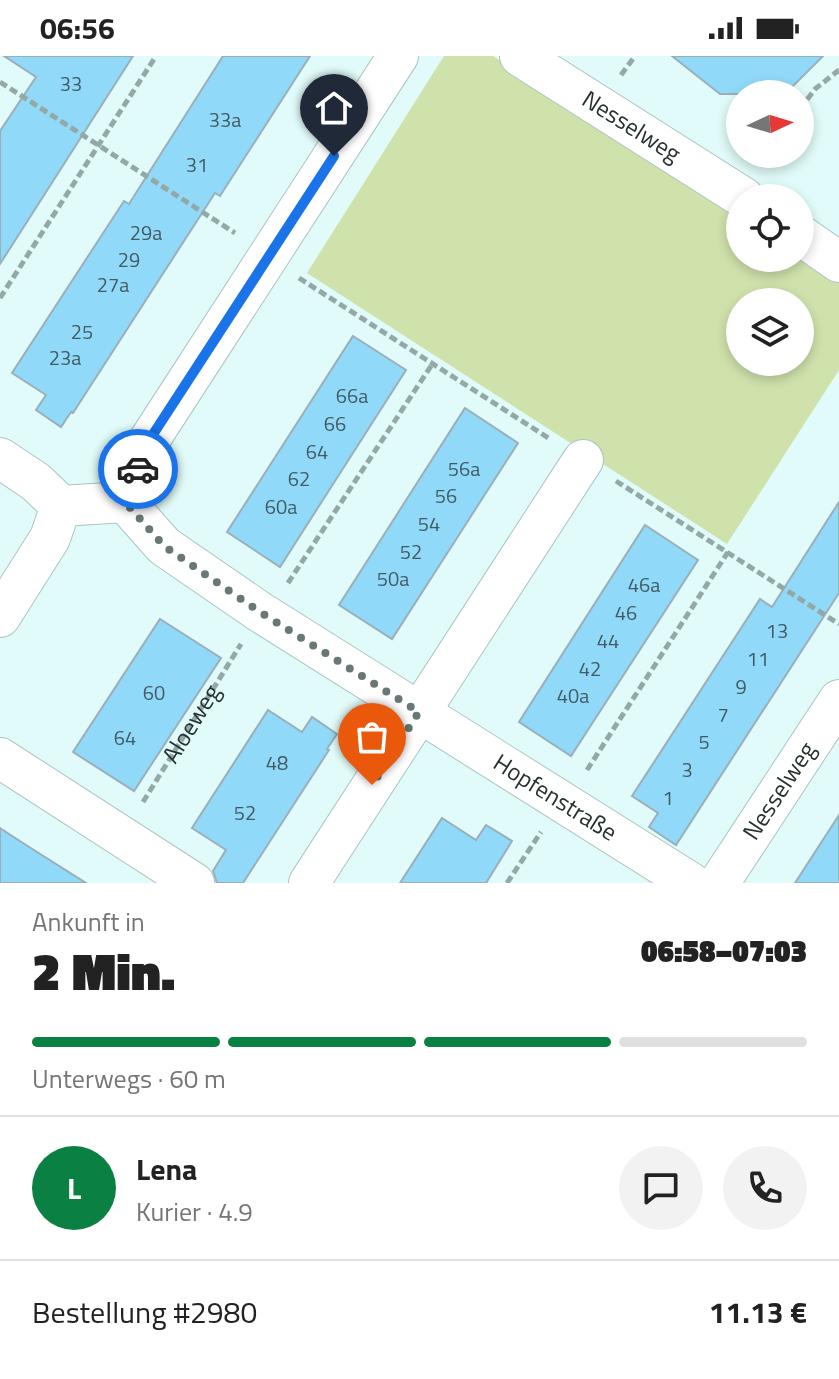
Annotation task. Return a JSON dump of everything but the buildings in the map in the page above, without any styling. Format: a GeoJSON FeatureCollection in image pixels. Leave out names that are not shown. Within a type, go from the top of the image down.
{"type":"FeatureCollection","features":[{"type":"Feature","properties":{"kind":"street"},"geometry":{"type":"LineString","coordinates":[[0,458],[36,482],[61,506],[125,502],[150,439],[398,56]]}},
{"type":"Feature","properties":{"kind":"street","name":"Nesselweg"},"geometry":{"type":"LineString","coordinates":[[520,56],[726,187]]}},
{"type":"Feature","properties":{"kind":"street"},"geometry":{"type":"LineString","coordinates":[[814,245],[839,262]]}},
{"type":"Feature","properties":{"kind":"street"},"geometry":{"type":"LineString","coordinates":[[309,883],[583,460]]}},
{"type":"Feature","properties":{"kind":"street","name":"Hopfenstraße"},"geometry":{"type":"LineString","coordinates":[[125,502],[164,546],[263,614],[691,883]]}},
{"type":"Feature","properties":{"kind":"street"},"geometry":{"type":"LineString","coordinates":[[0,617],[50,538],[61,506]]}},
{"type":"Feature","properties":{"kind":"street","name":"Nesselweg"},"geometry":{"type":"LineString","coordinates":[[719,883],[839,700]]}},
{"type":"Feature","properties":{"kind":"street"},"geometry":{"type":"LineString","coordinates":[[0,758],[194,883]]}},
{"type":"Feature","properties":{"kind":"path"},"geometry":{"type":"LineString","coordinates":[[0,298],[156,56]]}},
{"type":"Feature","properties":{"kind":"path"},"geometry":{"type":"LineString","coordinates":[[814,90],[839,70]]}},
{"type":"Feature","properties":{"kind":"path"},"geometry":{"type":"LineString","coordinates":[[0,82],[269,256]]}},
{"type":"Feature","properties":{"kind":"path","name":"Aloeweg"},"geometry":{"type":"LineString","coordinates":[[121,836],[263,614],[433,363]]}},
{"type":"Feature","properties":{"kind":"path"},"geometry":{"type":"LineString","coordinates":[[507,883],[728,552]]}},
{"type":"Feature","properties":{"kind":"green space"},"geometry":{"type":"Polygon","coordinates":[[[444,56],[493,56],[726,209],[726,272],[814,272],[814,266],[839,282],[839,370],[727,544],[307,273],[444,56]]]}},
{"type":"Feature","properties":{"kind":"way so far"},"geometry":{"type":"LineString","coordinates":[[138,469],[125,502],[164,546],[260,612],[419,712],[372,785]]}},
{"type":"Feature","properties":{"kind":"route"},"geometry":{"type":"LineString","coordinates":[[138,469],[150,439],[334,156]]}}]}
